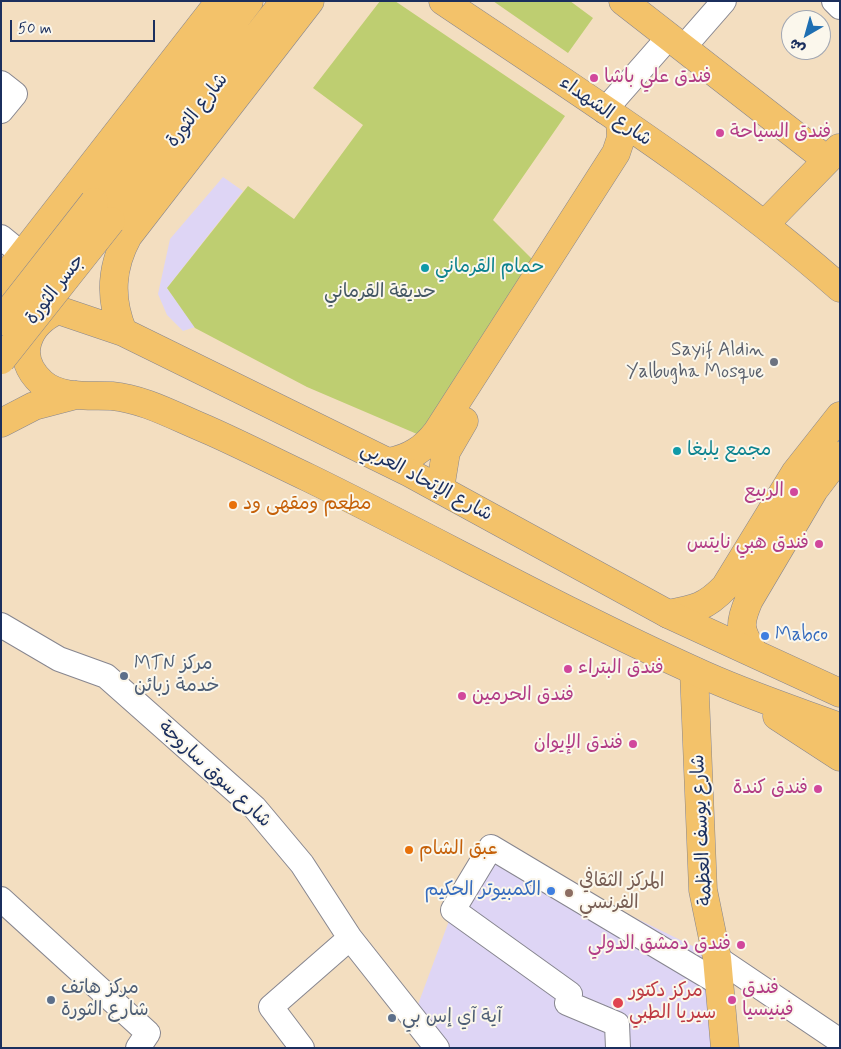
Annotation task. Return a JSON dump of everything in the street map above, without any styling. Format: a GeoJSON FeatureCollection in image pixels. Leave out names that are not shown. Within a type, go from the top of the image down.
{"type":"FeatureCollection","features":[{"type":"Feature","properties":{"kind":"main road"},"geometry":{"type":"LineString","coordinates":[[1,282],[23,254],[92,205],[220,1]]}},
{"type":"Feature","properties":{"kind":"main road","name":"شارع الثورة"},"geometry":{"type":"LineString","coordinates":[[92,205],[249,1]]}},
{"type":"Feature","properties":{"kind":"main road","name":"شارع الثورة"},"geometry":{"type":"LineString","coordinates":[[92,205],[285,1]]}},
{"type":"Feature","properties":{"kind":"main road"},"geometry":{"type":"LineString","coordinates":[[123,332],[113,298],[116,264],[122,248],[136,225],[310,1]]}},
{"type":"Feature","properties":{"kind":"main road","name":"شارع الشهداء"},"geometry":{"type":"LineString","coordinates":[[443,1],[612,116],[765,224],[840,288]]}},
{"type":"Feature","properties":{"kind":"main road"},"geometry":{"type":"LineString","coordinates":[[623,1],[676,42],[833,154],[765,224]]}},
{"type":"Feature","properties":{"kind":"main road"},"geometry":{"type":"LineString","coordinates":[[440,489],[442,464],[452,440],[616,153],[621,138],[612,116]]}},
{"type":"Feature","properties":{"kind":"main road"},"geometry":{"type":"LineString","coordinates":[[389,462],[411,456],[430,442],[629,164],[645,154],[665,153]]}},
{"type":"Feature","properties":{"kind":"main road"},"geometry":{"type":"LineString","coordinates":[[92,205],[69,206],[76,230],[96,246],[122,248]]}},
{"type":"Feature","properties":{"kind":"main road","name":"جسر الثورة"},"geometry":{"type":"LineString","coordinates":[[1,321],[92,205]]}},
{"type":"Feature","properties":{"kind":"main road","name":"جسر الثورة"},"geometry":{"type":"LineString","coordinates":[[1,360],[92,205]]}},
{"type":"Feature","properties":{"kind":"main road","name":"شارع الإتحاد العربي"},"geometry":{"type":"LineString","coordinates":[[1,308],[58,310],[123,332],[389,462],[668,614],[753,651],[840,693]]}},
{"type":"Feature","properties":{"kind":"main road"},"geometry":{"type":"LineString","coordinates":[[58,310],[44,316],[33,328],[27,343],[27,359],[33,374],[44,385],[77,395],[133,400],[215,434],[355,501],[694,671],[840,728]]}},
{"type":"Feature","properties":{"kind":"main road"},"geometry":{"type":"LineString","coordinates":[[1,423],[34,406],[77,395]]}},
{"type":"Feature","properties":{"kind":"main road"},"geometry":{"type":"LineString","coordinates":[[668,614],[696,609],[710,602],[725,586],[795,473],[840,416]]}},
{"type":"Feature","properties":{"kind":"main road"},"geometry":{"type":"LineString","coordinates":[[753,651],[741,630],[742,617],[749,600],[814,490],[840,456]]}},
{"type":"Feature","properties":{"kind":"main road","name":"شارع يوسف العظمة"},"geometry":{"type":"LineString","coordinates":[[694,671],[703,890],[718,971],[725,1048]]}},
{"type":"Feature","properties":{"kind":"main road"},"geometry":{"type":"LineString","coordinates":[[734,688],[840,757]]}},
{"type":"Feature","properties":{"kind":"street"},"geometry":{"type":"LineString","coordinates":[[612,116],[676,42],[724,1]]}},
{"type":"Feature","properties":{"kind":"street"},"geometry":{"type":"LineString","coordinates":[[834,1],[840,7]]}},
{"type":"Feature","properties":{"kind":"street"},"geometry":{"type":"LineString","coordinates":[[1,83],[15,94],[1,111]]}},
{"type":"Feature","properties":{"kind":"street"},"geometry":{"type":"LineString","coordinates":[[1,237],[23,254]]}},
{"type":"Feature","properties":{"kind":"street","name":"شارع سوق ساروجة"},"geometry":{"type":"LineString","coordinates":[[1,625],[59,659],[106,676],[247,801],[302,864],[350,938],[437,1048]]}},
{"type":"Feature","properties":{"kind":"street"},"geometry":{"type":"LineString","coordinates":[[618,1048],[617,1024],[567,1003],[570,994],[453,910],[491,847],[718,971],[840,1041]]}},
{"type":"Feature","properties":{"kind":"street"},"geometry":{"type":"LineString","coordinates":[[1,899],[148,1033],[138,1048]]}},
{"type":"Feature","properties":{"kind":"street"},"geometry":{"type":"LineString","coordinates":[[302,1048],[271,1007],[350,938]]}},
{"type":"Feature","properties":{"kind":"shaded area"},"geometry":{"type":"Polygon","coordinates":[[[223,177],[243,191],[167,288],[195,327],[183,331],[167,315],[158,294],[170,239],[223,177]]]}},
{"type":"Feature","properties":{"kind":"shaded area"},"geometry":{"type":"Polygon","coordinates":[[[491,847],[717,958],[725,1048],[437,1048],[413,1018],[453,910],[491,847]]]}},
{"type":"Feature","properties":{"kind":"green space","name":"حديقة القرماني"},"geometry":{"type":"Polygon","coordinates":[[[380,1],[395,1],[565,116],[493,220],[533,260],[424,437],[307,387],[195,328],[167,288],[248,186],[294,219],[363,125],[313,88],[380,1]]]}},
{"type":"Feature","properties":{"kind":"green space"},"geometry":{"type":"Polygon","coordinates":[[[493,1],[570,1],[593,18],[568,53],[493,1]]]}},
{"type":"Feature","properties":{"kind":"place","name":"فندق علي باشا"},"geometry":{"type":"Point","coordinates":[594,78]}},
{"type":"Feature","properties":{"kind":"place","name":"فندق السياحة"},"geometry":{"type":"Point","coordinates":[720,133]}},
{"type":"Feature","properties":{"kind":"place","name":"حمام القرماني"},"geometry":{"type":"Point","coordinates":[425,268]}},
{"type":"Feature","properties":{"kind":"place","name":"Sayif Aldin Yalbugha Mosque"},"geometry":{"type":"Point","coordinates":[774,362]}},
{"type":"Feature","properties":{"kind":"place","name":"مجمع يلبغا"},"geometry":{"type":"Point","coordinates":[677,451]}},
{"type":"Feature","properties":{"kind":"place","name":"الربيع"},"geometry":{"type":"Point","coordinates":[794,492]}},
{"type":"Feature","properties":{"kind":"place","name":"مطعم ومقهى ود"},"geometry":{"type":"Point","coordinates":[233,505]}},
{"type":"Feature","properties":{"kind":"place","name":"فندق هبي نايتس"},"geometry":{"type":"Point","coordinates":[819,544]}},
{"type":"Feature","properties":{"kind":"place","name":"Mabco"},"geometry":{"type":"Point","coordinates":[765,636]}},
{"type":"Feature","properties":{"kind":"place","name":"فندق البتراء"},"geometry":{"type":"Point","coordinates":[568,669]}},
{"type":"Feature","properties":{"kind":"place","name":"MTN مركز خدمة زبائن"},"geometry":{"type":"Point","coordinates":[124,676]}},
{"type":"Feature","properties":{"kind":"place","name":"فندق الحرمين"},"geometry":{"type":"Point","coordinates":[462,696]}},
{"type":"Feature","properties":{"kind":"place","name":"فندق الإيوان"},"geometry":{"type":"Point","coordinates":[633,744]}},
{"type":"Feature","properties":{"kind":"place","name":"فندق كندة"},"geometry":{"type":"Point","coordinates":[818,789]}},
{"type":"Feature","properties":{"kind":"place","name":"عبق الشام"},"geometry":{"type":"Point","coordinates":[409,850]}},
{"type":"Feature","properties":{"kind":"place","name":"الكمبيوتر الحكيم"},"geometry":{"type":"Point","coordinates":[551,891]}},
{"type":"Feature","properties":{"kind":"place","name":"المركز الثقافي الفرنسي"},"geometry":{"type":"Point","coordinates":[569,893]}},
{"type":"Feature","properties":{"kind":"place","name":"فندق دمشق الدولي"},"geometry":{"type":"Point","coordinates":[741,945]}},
{"type":"Feature","properties":{"kind":"place","name":"مركز هاتف شارع الثورة"},"geometry":{"type":"Point","coordinates":[51,1000]}},
{"type":"Feature","properties":{"kind":"place","name":"فندق فينيسيا"},"geometry":{"type":"Point","coordinates":[732,1000]}},
{"type":"Feature","properties":{"kind":"place","name":"مركز دكتور سيريا الطبي"},"geometry":{"type":"Point","coordinates":[618,1003]}},
{"type":"Feature","properties":{"kind":"place","name":"آية آي إس بي"},"geometry":{"type":"Point","coordinates":[392,1018]}}]}
